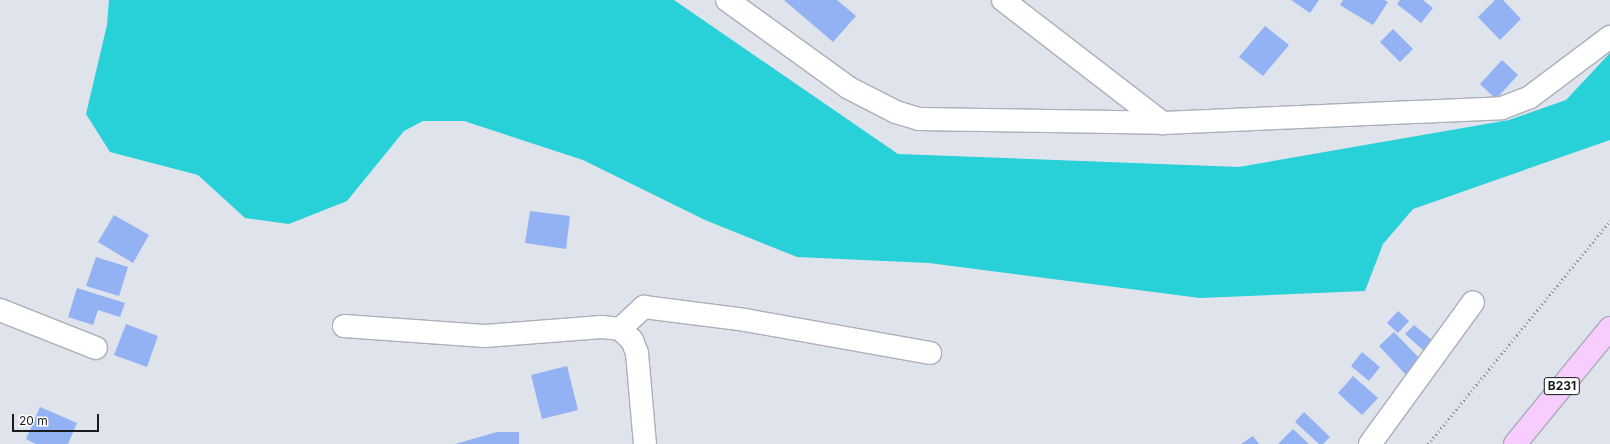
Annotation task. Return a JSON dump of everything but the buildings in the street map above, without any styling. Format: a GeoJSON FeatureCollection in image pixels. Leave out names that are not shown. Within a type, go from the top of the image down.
{"type":"FeatureCollection","features":[{"type":"Feature","properties":{"kind":"main road","name":"B231"},"geometry":{"type":"LineString","coordinates":[[1515,444],[1610,328]]}},
{"type":"Feature","properties":{"kind":"street"},"geometry":{"type":"LineString","coordinates":[[728,0],[849,88],[896,112],[919,119],[1163,123],[1502,108],[1530,97],[1610,37]]}},
{"type":"Feature","properties":{"kind":"street"},"geometry":{"type":"LineString","coordinates":[[1002,0],[1163,123]]}},
{"type":"Feature","properties":{"kind":"street"},"geometry":{"type":"LineString","coordinates":[[1370,444],[1472,302]]}},
{"type":"Feature","properties":{"kind":"street"},"geometry":{"type":"LineString","coordinates":[[620,329],[644,306],[745,320],[930,353]]}},
{"type":"Feature","properties":{"kind":"street"},"geometry":{"type":"LineString","coordinates":[[0,310],[96,348]]}},
{"type":"Feature","properties":{"kind":"street"},"geometry":{"type":"LineString","coordinates":[[344,326],[485,336],[602,327],[620,329],[632,340],[637,353],[645,444]]}},
{"type":"Feature","properties":{"kind":"path"},"geometry":{"type":"LineString","coordinates":[[1428,444],[1610,221]]}},
{"type":"Feature","properties":{"kind":"water"},"geometry":{"type":"Polygon","coordinates":[[[109,0],[674,0],[898,154],[1239,167],[1509,120],[1566,100],[1610,53],[1610,140],[1413,209],[1383,244],[1365,291],[1200,298],[929,263],[797,257],[705,220],[583,160],[464,121],[423,121],[404,131],[347,201],[289,224],[245,218],[198,175],[110,152],[86,114],[107,25],[109,0]]]}}]}
